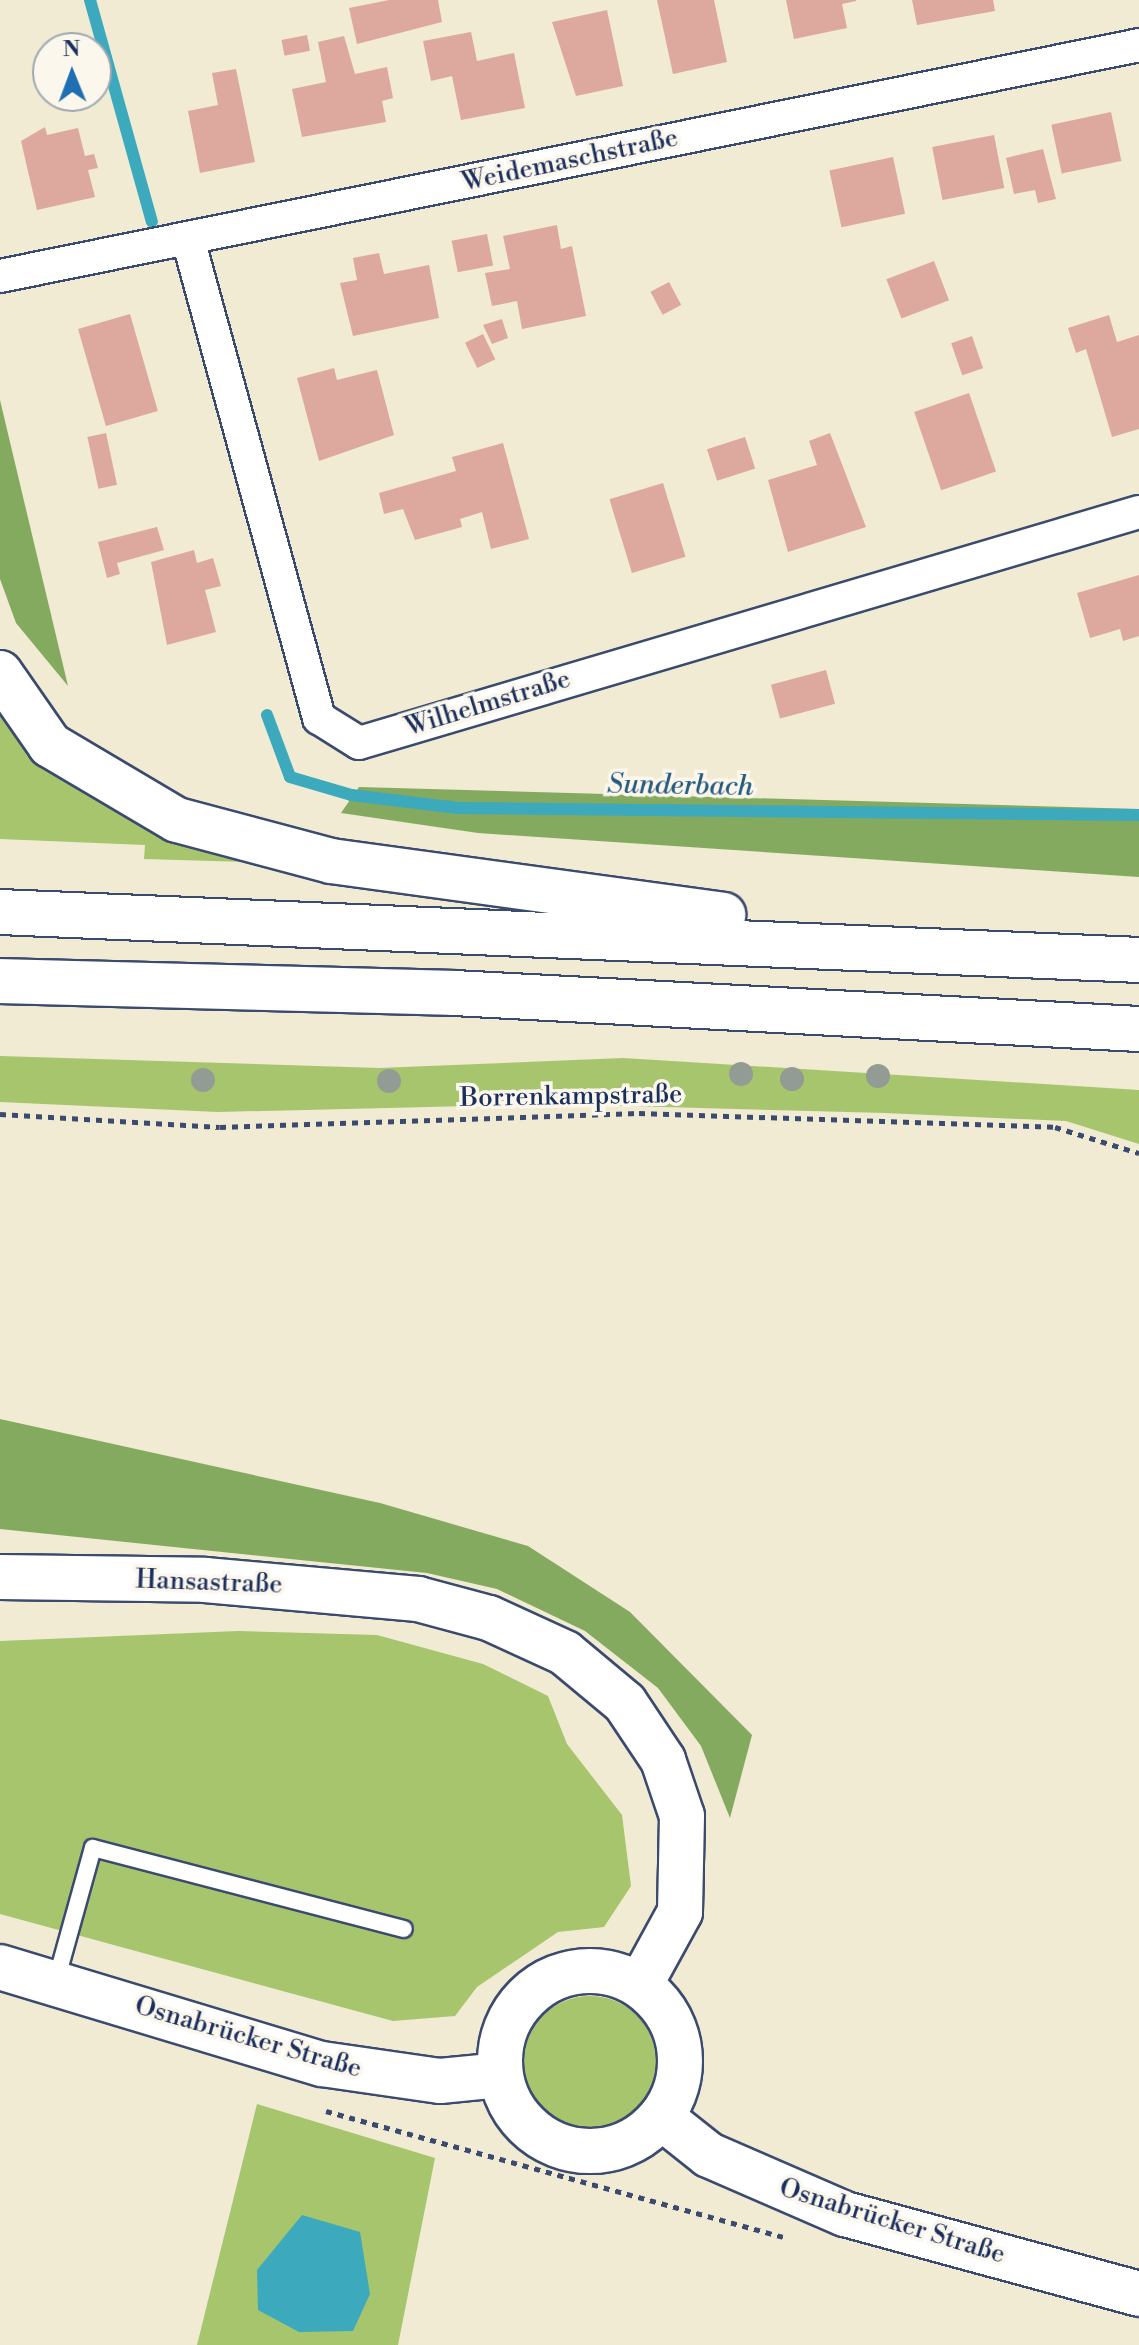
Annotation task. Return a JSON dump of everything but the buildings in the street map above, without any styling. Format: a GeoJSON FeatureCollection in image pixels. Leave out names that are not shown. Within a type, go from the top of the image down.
{"type":"FeatureCollection","features":[{"type":"Feature","properties":{"kind":"main road"},"geometry":{"type":"LineString","coordinates":[[0,673],[50,745],[177,820],[331,861],[1003,953]]}},
{"type":"Feature","properties":{"kind":"main road"},"geometry":{"type":"LineString","coordinates":[[0,912],[1139,960]]}},
{"type":"Feature","properties":{"kind":"main road"},"geometry":{"type":"LineString","coordinates":[[0,981],[454,993],[1139,1029]]}},
{"type":"Feature","properties":{"kind":"main road","name":"Hansastraße"},"geometry":{"type":"LineString","coordinates":[[0,1577],[205,1580],[418,1599],[489,1618],[565,1653],[625,1703],[663,1760],[682,1816],[686,1870],[665,1951],[640,1985]]}},
{"type":"Feature","properties":{"kind":"main road","name":"Hansastraße"},"geometry":{"type":"LineString","coordinates":[[0,1608],[316,1609],[418,1599]]}},
{"type":"Feature","properties":{"kind":"main road","name":"Osnabrücker Straße"},"geometry":{"type":"LineString","coordinates":[[0,1967],[322,2064],[440,2081],[500,2075]]}},
{"type":"Feature","properties":{"kind":"main road"},"geometry":{"type":"LineString","coordinates":[[573,1971],[608,1971],[640,1985],[676,2032],[681,2062],[661,2117],[619,2146],[567,2148],[523,2122],[500,2075],[501,2040],[515,2009],[540,1984],[573,1971]]}},
{"type":"Feature","properties":{"kind":"main road","name":"Osnabrücker Straße"},"geometry":{"type":"LineString","coordinates":[[661,2117],[709,2155],[845,2214],[1139,2294]]}},
{"type":"Feature","properties":{"kind":"street","name":"Weidemaschstraße"},"geometry":{"type":"LineString","coordinates":[[0,276],[1139,45]]}},
{"type":"Feature","properties":{"kind":"street","name":"Wilhelmstraße"},"geometry":{"type":"LineString","coordinates":[[188,239],[319,718],[359,743],[1139,512]]}},
{"type":"Feature","properties":{"kind":"lane"},"geometry":{"type":"LineString","coordinates":[[56,1982],[93,1848],[404,1929]]}},
{"type":"Feature","properties":{"kind":"path","name":"Borrenkampstraße"},"geometry":{"type":"LineString","coordinates":[[0,1114],[220,1127],[639,1113],[1055,1127],[1139,1153]]}},
{"type":"Feature","properties":{"kind":"path"},"geometry":{"type":"LineString","coordinates":[[316,2108],[791,2239]]}},
{"type":"Feature","properties":{"kind":"green space"},"geometry":{"type":"Polygon","coordinates":[[[0,400],[68,686],[16,623],[0,579],[0,400]]]}},
{"type":"Feature","properties":{"kind":"green space"},"geometry":{"type":"Polygon","coordinates":[[[0,702],[279,863],[144,859],[145,845],[0,839],[0,702]]]}},
{"type":"Feature","properties":{"kind":"green space"},"geometry":{"type":"Polygon","coordinates":[[[359,787],[1139,809],[1139,877],[478,833],[341,813],[359,787]]]}},
{"type":"Feature","properties":{"kind":"green space"},"geometry":{"type":"Polygon","coordinates":[[[0,1056],[379,1068],[623,1058],[1139,1090],[1139,1144],[1066,1121],[885,1113],[555,1104],[218,1112],[0,1102],[0,1056]]]}},
{"type":"Feature","properties":{"kind":"green space"},"geometry":{"type":"Polygon","coordinates":[[[0,1419],[380,1503],[528,1546],[630,1612],[752,1735],[730,1818],[701,1746],[658,1688],[585,1631],[497,1589],[427,1573],[0,1529],[0,1419]]]}},
{"type":"Feature","properties":{"kind":"green space"},"geometry":{"type":"Polygon","coordinates":[[[238,1631],[377,1635],[483,1664],[548,1696],[567,1744],[622,1815],[631,1886],[604,1927],[558,1932],[477,1987],[455,2016],[393,2021],[0,1914],[0,1641],[238,1631]]]}},
{"type":"Feature","properties":{"kind":"green space"},"geometry":{"type":"Polygon","coordinates":[[[590,1996],[615,2001],[637,2015],[651,2037],[656,2062],[651,2087],[637,2109],[615,2123],[590,2128],[565,2123],[543,2109],[529,2087],[524,2062],[529,2037],[543,2015],[565,2001],[590,1996]]]}},
{"type":"Feature","properties":{"kind":"green space"},"geometry":{"type":"Polygon","coordinates":[[[257,2104],[435,2158],[398,2345],[197,2345],[257,2104]]]}},
{"type":"Feature","properties":{"kind":"water"},"geometry":{"type":"Polygon","coordinates":[[[302,2215],[360,2232],[370,2294],[353,2331],[299,2332],[258,2310],[257,2270],[302,2215]]]}},
{"type":"Feature","properties":{"kind":"waterway","name":"Sunderbach"},"geometry":{"type":"LineString","coordinates":[[90,0],[152,222]]}},
{"type":"Feature","properties":{"kind":"waterway","name":"Sunderbach"},"geometry":{"type":"LineString","coordinates":[[267,715],[290,777],[351,795],[458,808],[1139,815]]}}]}
